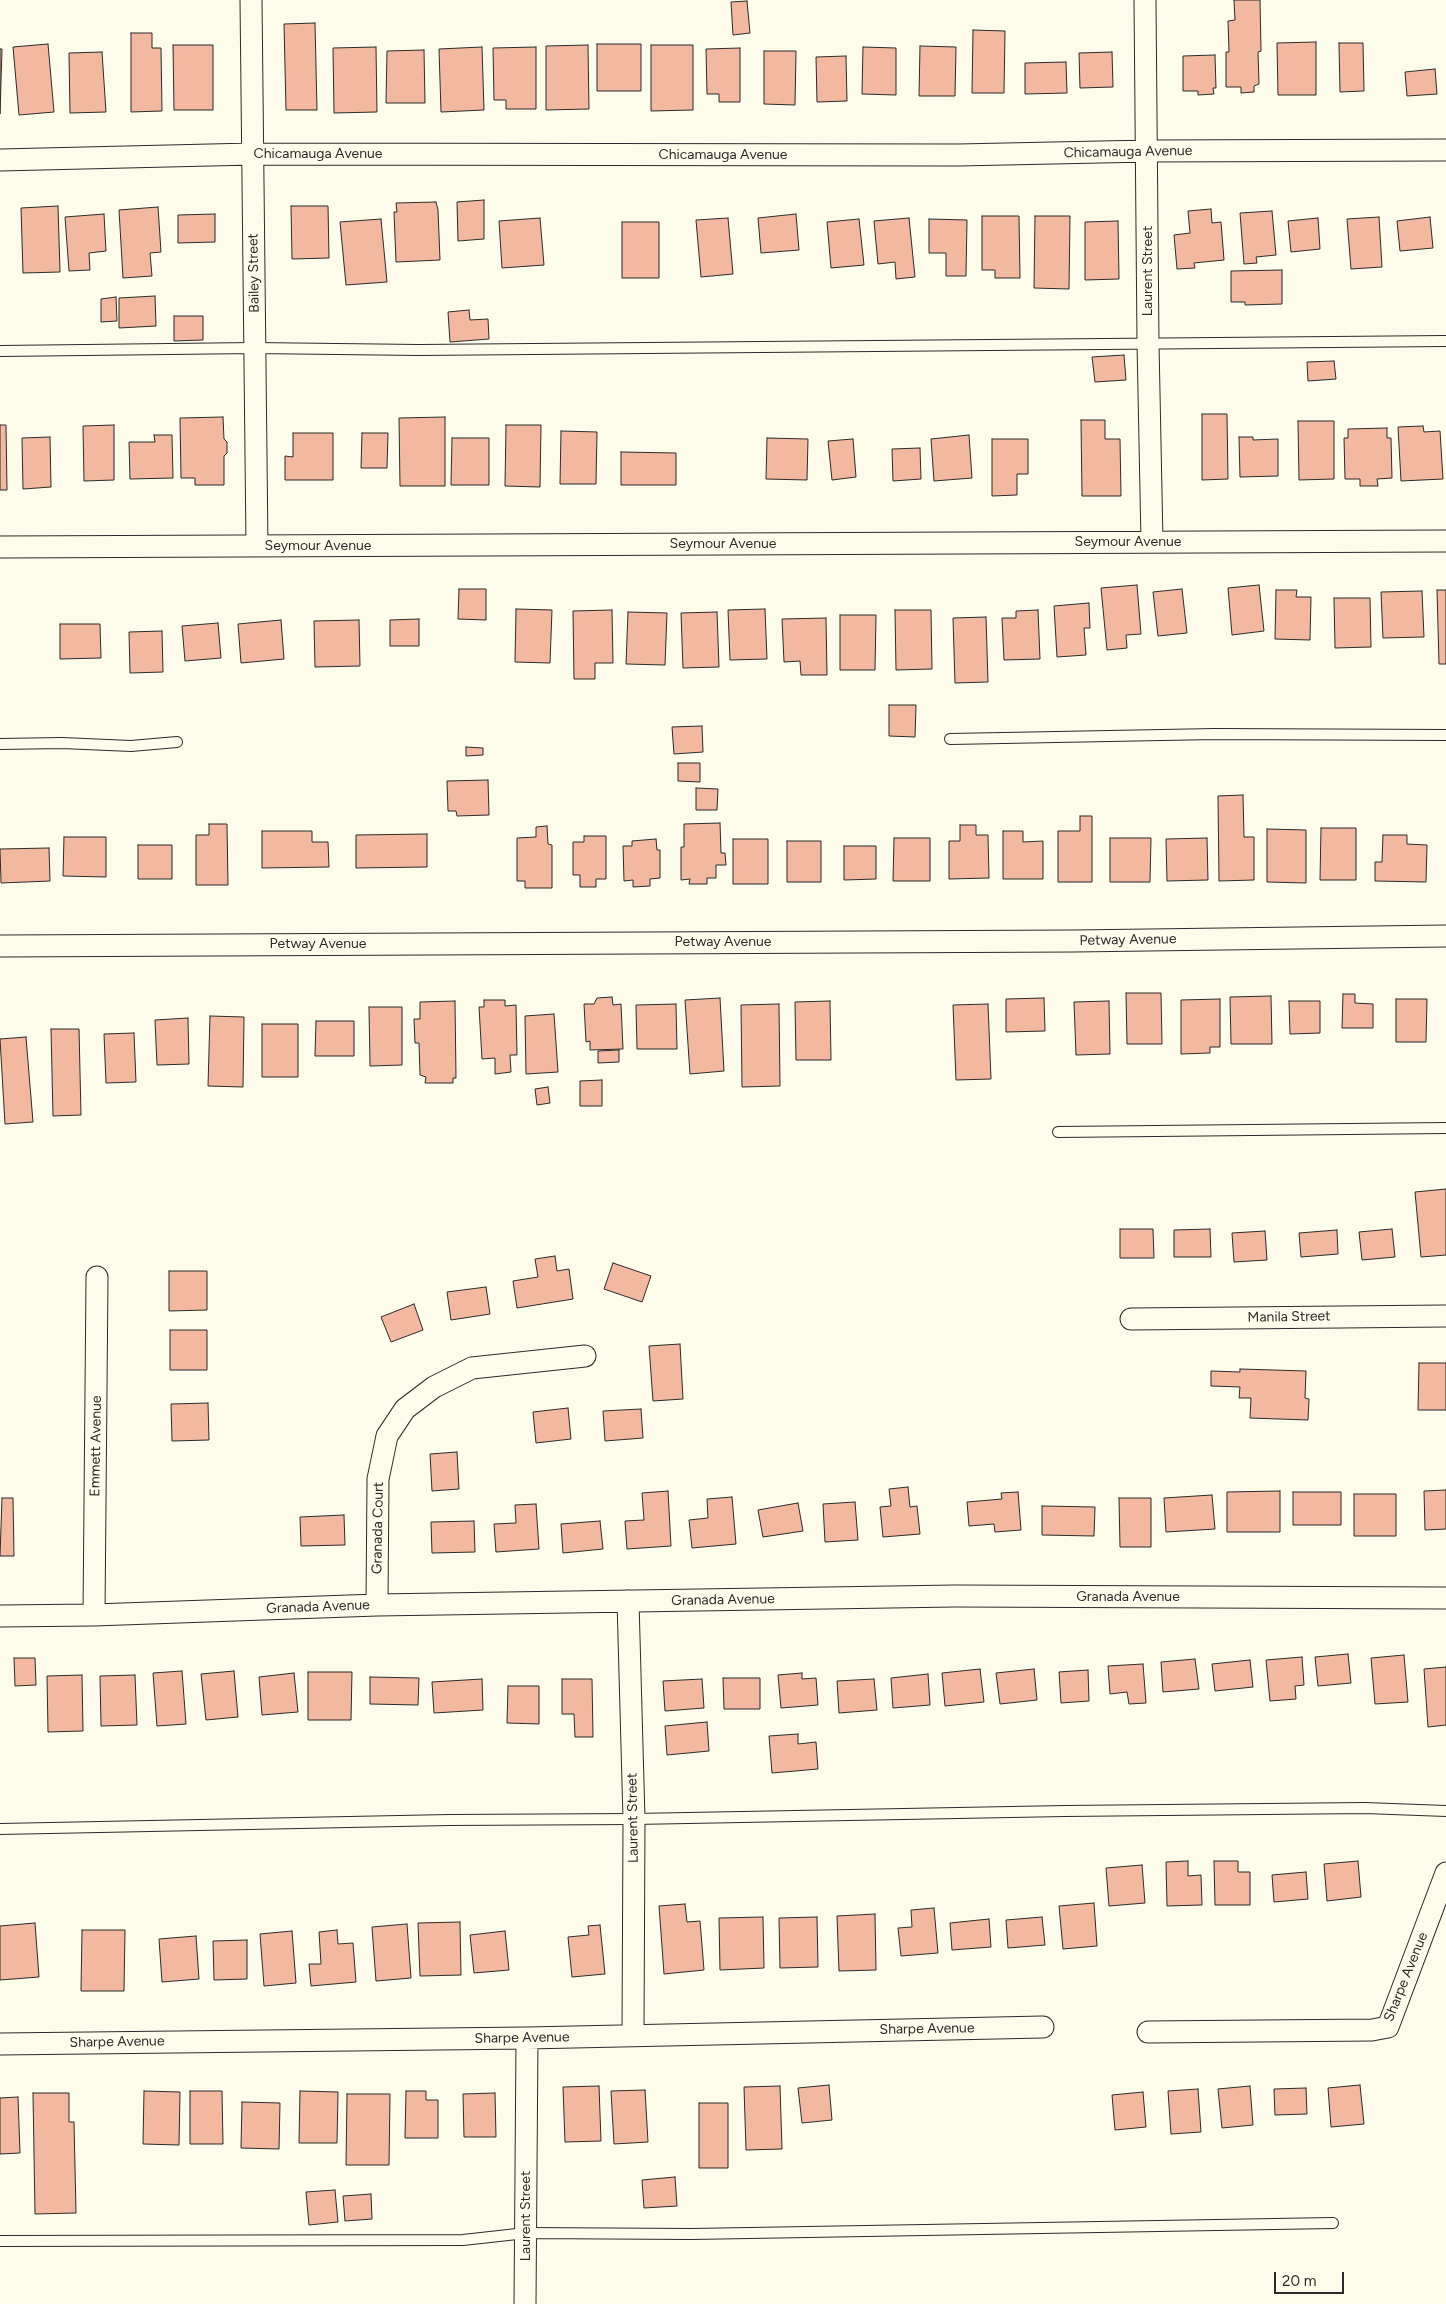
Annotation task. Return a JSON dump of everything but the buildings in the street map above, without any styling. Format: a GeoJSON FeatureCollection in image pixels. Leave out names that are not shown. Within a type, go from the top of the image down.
{"type":"FeatureCollection","features":[{"type":"Feature","properties":{"kind":"street","name":"Bailey Street"},"geometry":{"type":"LineString","coordinates":[[251,0],[257,546]]}},
{"type":"Feature","properties":{"kind":"street","name":"Laurent Street"},"geometry":{"type":"LineString","coordinates":[[1146,0],[1148,343],[1152,542]]}},
{"type":"Feature","properties":{"kind":"street","name":"Chicamauga Avenue"},"geometry":{"type":"LineString","coordinates":[[0,160],[252,154],[958,155],[1148,151],[1446,150]]}},
{"type":"Feature","properties":{"kind":"street","name":"Seymour Avenue"},"geometry":{"type":"LineString","coordinates":[[0,547],[1446,541]]}},
{"type":"Feature","properties":{"kind":"street","name":"Petway Avenue"},"geometry":{"type":"LineString","coordinates":[[0,946],[1064,941],[1446,936]]}},
{"type":"Feature","properties":{"kind":"street","name":"Emmett Avenue"},"geometry":{"type":"LineString","coordinates":[[94,1615],[97,1277]]}},
{"type":"Feature","properties":{"kind":"street","name":"Manila Street"},"geometry":{"type":"LineString","coordinates":[[1131,1319],[1446,1316]]}},
{"type":"Feature","properties":{"kind":"street","name":"Granada Court"},"geometry":{"type":"LineString","coordinates":[[377,1605],[378,1479],[387,1436],[404,1409],[434,1387],[472,1368],[585,1356]]}},
{"type":"Feature","properties":{"kind":"street","name":"Granada Avenue"},"geometry":{"type":"LineString","coordinates":[[0,1616],[94,1615],[377,1605],[955,1596],[1446,1598]]}},
{"type":"Feature","properties":{"kind":"street","name":"Laurent Street"},"geometry":{"type":"LineString","coordinates":[[628,1601],[634,1819],[633,2035]]}},
{"type":"Feature","properties":{"kind":"street","name":"Sharpe Avenue"},"geometry":{"type":"LineString","coordinates":[[1148,2032],[1372,2030],[1388,2027],[1446,1873]]}},
{"type":"Feature","properties":{"kind":"street","name":"Sharpe Avenue"},"geometry":{"type":"LineString","coordinates":[[0,2044],[527,2038],[1043,2027]]}},
{"type":"Feature","properties":{"kind":"street","name":"Laurent Street"},"geometry":{"type":"LineString","coordinates":[[526,2304],[527,2038]]}},
{"type":"Feature","properties":{"kind":"lane"},"geometry":{"type":"LineString","coordinates":[[0,351],[254,348],[419,350],[1446,341]]}},
{"type":"Feature","properties":{"kind":"lane"},"geometry":{"type":"LineString","coordinates":[[950,739],[1215,734],[1446,734]]}},
{"type":"Feature","properties":{"kind":"lane"},"geometry":{"type":"LineString","coordinates":[[0,744],[62,743],[131,746],[176,742]]}},
{"type":"Feature","properties":{"kind":"lane"},"geometry":{"type":"LineString","coordinates":[[1058,1132],[1446,1128]]}},
{"type":"Feature","properties":{"kind":"lane"},"geometry":{"type":"LineString","coordinates":[[0,1829],[439,1820],[634,1819],[1336,1808],[1446,1811]]}},
{"type":"Feature","properties":{"kind":"lane"},"geometry":{"type":"LineString","coordinates":[[0,2241],[463,2240],[526,2234],[691,2234],[1333,2223]]}}]}
